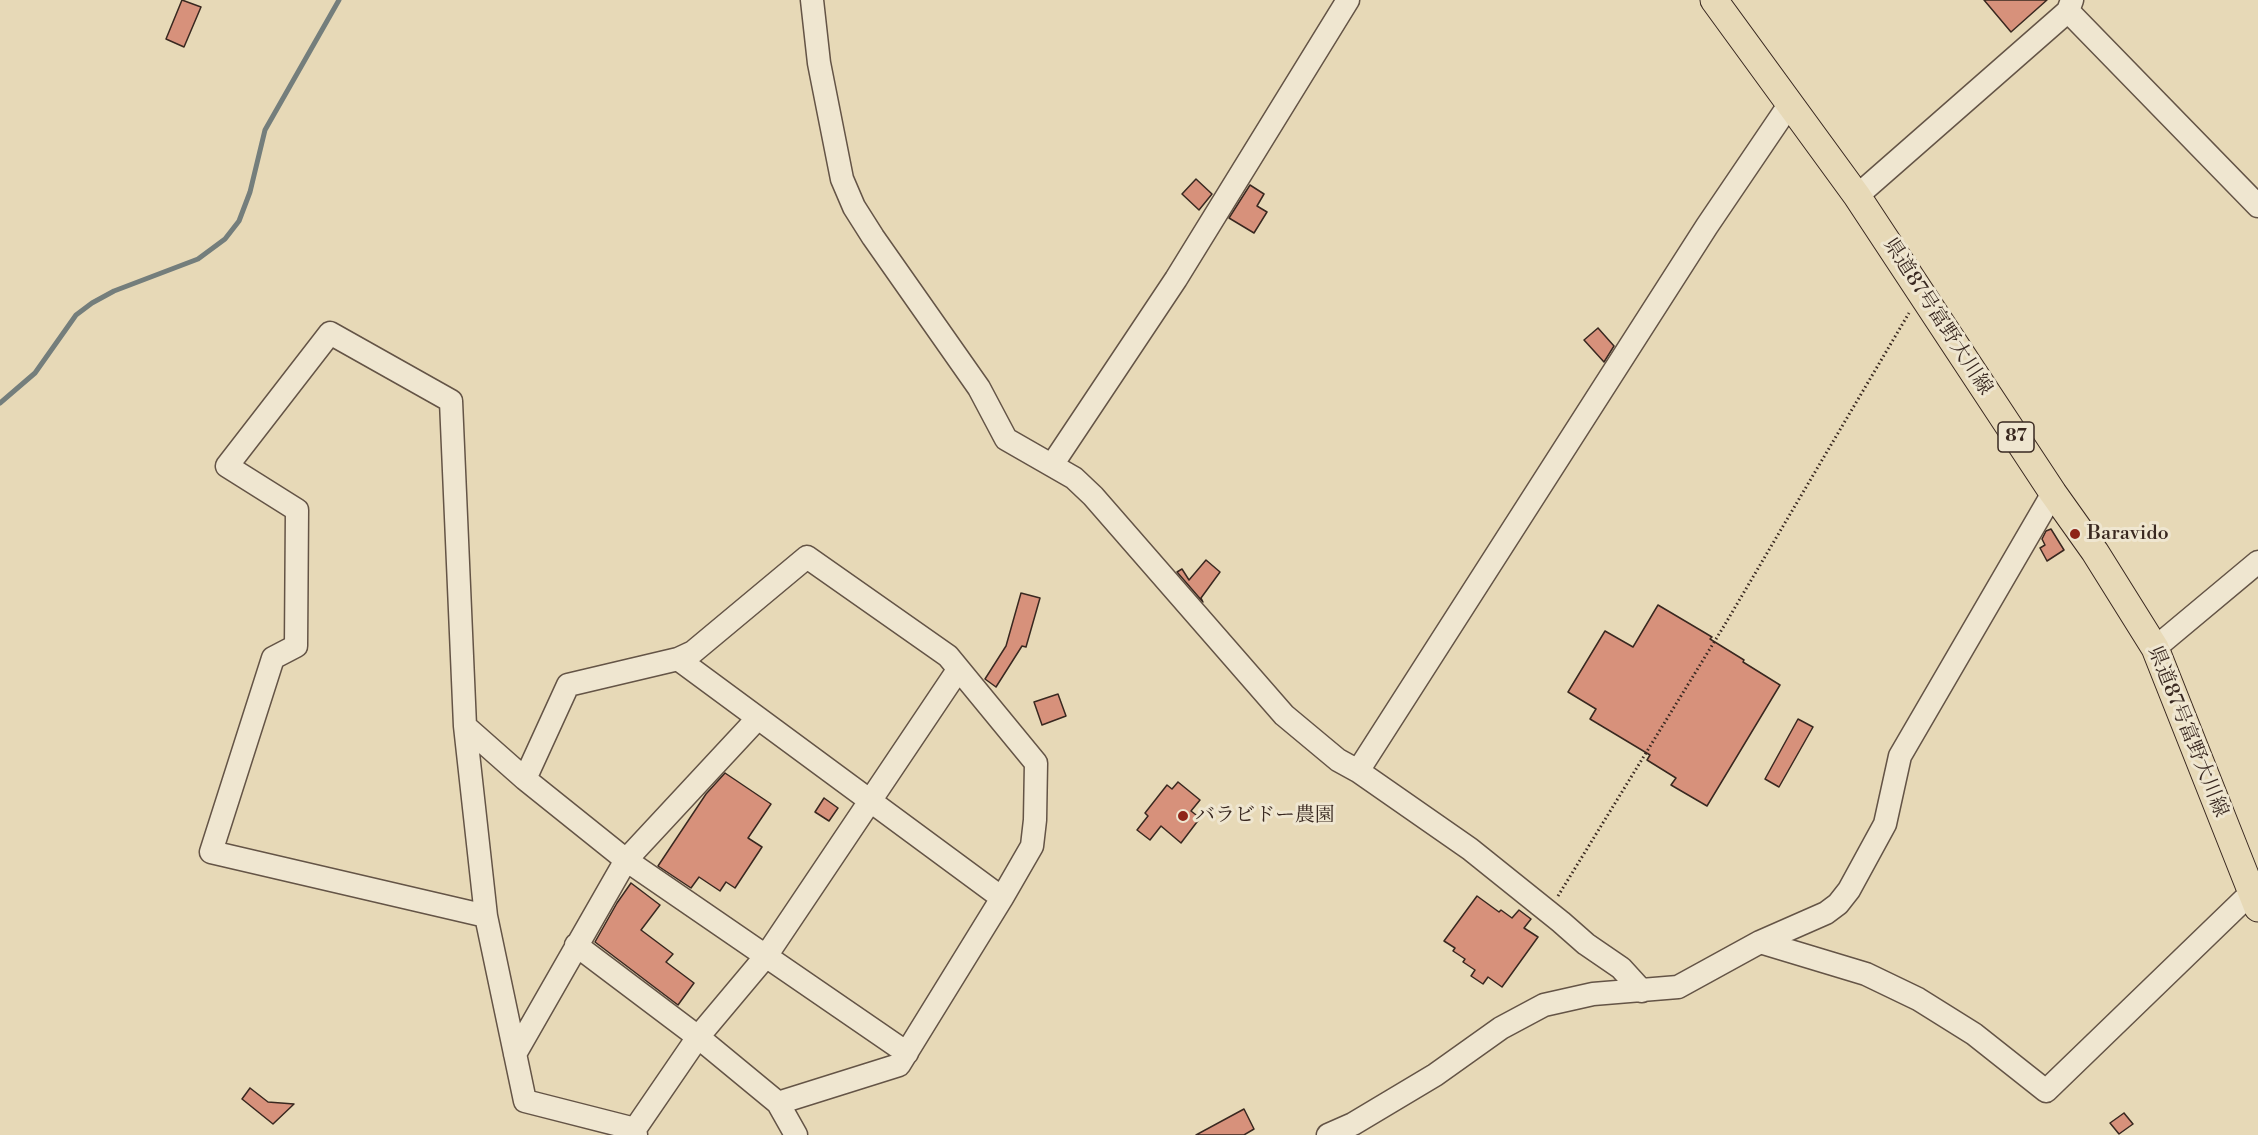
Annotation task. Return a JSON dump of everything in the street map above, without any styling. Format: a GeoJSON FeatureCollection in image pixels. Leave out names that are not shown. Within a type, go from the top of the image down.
{"type":"FeatureCollection","features":[{"type":"Feature","properties":{"kind":"main road","name":"県道87号富野大川線"},"geometry":{"type":"LineString","coordinates":[[1714,0],[1857,196],[2053,493],[2095,552],[2155,648],[2255,900]]}},
{"type":"Feature","properties":{"kind":"street"},"geometry":{"type":"LineString","coordinates":[[812,0],[819,63],[842,179],[854,207],[979,388],[1006,439],[1074,478],[1093,496],[1284,715],[1338,760],[1358,771],[1470,849],[1586,944],[1621,968],[1642,991]]}},
{"type":"Feature","properties":{"kind":"street"},"geometry":{"type":"LineString","coordinates":[[1052,465],[1176,279],[1348,0]]}},
{"type":"Feature","properties":{"kind":"street"},"geometry":{"type":"LineString","coordinates":[[1857,196],[2070,5],[2258,206]]}},
{"type":"Feature","properties":{"kind":"street"},"geometry":{"type":"LineString","coordinates":[[1358,771],[1707,226],[1789,105]]}},
{"type":"Feature","properties":{"kind":"street"},"geometry":{"type":"LineString","coordinates":[[486,916],[211,852],[273,658],[296,646],[297,510],[226,466],[330,333],[451,401],[465,726],[486,916],[525,1101],[636,1132],[698,1037],[766,956],[958,670]]}},
{"type":"Feature","properties":{"kind":"street"},"geometry":{"type":"LineString","coordinates":[[1328,1135],[1353,1124],[1435,1074],[1501,1028],[1544,1005],[1593,994],[1678,987],[1760,942],[1826,913],[1838,904],[1849,890],[1885,824],[1900,756],[2053,493]]}},
{"type":"Feature","properties":{"kind":"street"},"geometry":{"type":"LineString","coordinates":[[525,779],[568,685],[678,660],[693,652],[807,557],[948,656],[1036,763],[1032,846],[899,1065],[778,1103]]}},
{"type":"Feature","properties":{"kind":"street"},"geometry":{"type":"LineString","coordinates":[[2155,648],[2258,562]]}},
{"type":"Feature","properties":{"kind":"street"},"geometry":{"type":"LineString","coordinates":[[678,660],[1002,898]]}},
{"type":"Feature","properties":{"kind":"street"},"geometry":{"type":"LineString","coordinates":[[515,1054],[626,860],[758,718]]}},
{"type":"Feature","properties":{"kind":"street"},"geometry":{"type":"LineString","coordinates":[[465,726],[525,779],[626,860],[907,1053]]}},
{"type":"Feature","properties":{"kind":"street"},"geometry":{"type":"LineString","coordinates":[[1760,942],[1866,974],[1918,999],[1974,1034],[2046,1091],[2255,900]]}},
{"type":"Feature","properties":{"kind":"street"},"geometry":{"type":"LineString","coordinates":[[576,945],[698,1037],[778,1103],[796,1135]]}},
{"type":"Feature","properties":{"kind":"path"},"geometry":{"type":"LineString","coordinates":[[1548,912],[1724,626],[1920,294]]}},
{"type":"Feature","properties":{"kind":"building"},"geometry":{"type":"Polygon","coordinates":[[[182,0],[201,7],[184,47],[166,39],[182,0]]]}},
{"type":"Feature","properties":{"kind":"building"},"geometry":{"type":"Polygon","coordinates":[[[1984,0],[2047,0],[2011,32],[1984,0]]]}},
{"type":"Feature","properties":{"kind":"building"},"geometry":{"type":"Polygon","coordinates":[[[1196,179],[1212,194],[1199,210],[1182,194],[1196,179]]]}},
{"type":"Feature","properties":{"kind":"building"},"geometry":{"type":"Polygon","coordinates":[[[1250,185],[1264,194],[1257,206],[1267,212],[1254,233],[1229,218],[1250,185]]]}},
{"type":"Feature","properties":{"kind":"building"},"geometry":{"type":"Polygon","coordinates":[[[1598,328],[1614,346],[1604,362],[1584,340],[1598,328]]]}},
{"type":"Feature","properties":{"kind":"building"},"geometry":{"type":"Polygon","coordinates":[[[2051,529],[2064,550],[2047,561],[2040,548],[2045,545],[2042,539],[2046,531],[2051,529]]]}},
{"type":"Feature","properties":{"kind":"building"},"geometry":{"type":"Polygon","coordinates":[[[1206,560],[1220,572],[1201,598],[1203,602],[1177,572],[1182,569],[1189,580],[1206,560]]]}},
{"type":"Feature","properties":{"kind":"building"},"geometry":{"type":"Polygon","coordinates":[[[1021,593],[1040,598],[1026,647],[1022,646],[996,687],[985,679],[1006,646],[1021,593]]]}},
{"type":"Feature","properties":{"kind":"building"},"geometry":{"type":"Polygon","coordinates":[[[1658,605],[1712,637],[1710,639],[1780,685],[1707,806],[1671,785],[1676,778],[1647,760],[1650,755],[1590,719],[1596,709],[1568,692],[1605,631],[1633,647],[1658,605]]]}},
{"type":"Feature","properties":{"kind":"building"},"geometry":{"type":"Polygon","coordinates":[[[1058,694],[1066,716],[1042,725],[1034,702],[1058,694]]]}},
{"type":"Feature","properties":{"kind":"building"},"geometry":{"type":"Polygon","coordinates":[[[1798,719],[1813,727],[1779,787],[1765,779],[1798,719]]]}},
{"type":"Feature","properties":{"kind":"building"},"geometry":{"type":"Polygon","coordinates":[[[725,773],[771,804],[748,838],[762,847],[735,888],[726,882],[720,891],[699,877],[691,888],[658,866],[706,794],[725,773]]]}},
{"type":"Feature","properties":{"kind":"building"},"geometry":{"type":"Polygon","coordinates":[[[1178,782],[1200,800],[1191,811],[1200,818],[1181,843],[1161,826],[1150,840],[1137,830],[1148,816],[1145,813],[1167,785],[1172,789],[1178,782]]]}},
{"type":"Feature","properties":{"kind":"building"},"geometry":{"type":"Polygon","coordinates":[[[824,798],[838,808],[829,821],[815,812],[824,798]]]}},
{"type":"Feature","properties":{"kind":"building"},"geometry":{"type":"Polygon","coordinates":[[[631,883],[660,905],[641,930],[673,954],[666,962],[694,983],[678,1005],[595,942],[631,883]]]}},
{"type":"Feature","properties":{"kind":"building"},"geometry":{"type":"Polygon","coordinates":[[[1477,896],[1499,912],[1501,910],[1512,918],[1519,910],[1531,919],[1524,928],[1538,937],[1502,987],[1488,977],[1483,984],[1471,976],[1475,970],[1453,951],[1455,948],[1444,941],[1477,896]]]}},
{"type":"Feature","properties":{"kind":"building"},"geometry":{"type":"Polygon","coordinates":[[[250,1088],[268,1102],[294,1104],[273,1124],[242,1099],[250,1088]]]}},
{"type":"Feature","properties":{"kind":"building"},"geometry":{"type":"Polygon","coordinates":[[[1244,1109],[1254,1129],[1244,1135],[1196,1135],[1244,1109]]]}},
{"type":"Feature","properties":{"kind":"building"},"geometry":{"type":"Polygon","coordinates":[[[2124,1113],[2133,1124],[2119,1134],[2110,1123],[2124,1113]]]}},
{"type":"Feature","properties":{"kind":"waterway"},"geometry":{"type":"LineString","coordinates":[[0,403],[35,373],[76,315],[92,303],[114,291],[198,259],[225,239],[239,221],[250,192],[265,130],[339,0]]}},
{"type":"Feature","properties":{"kind":"place","name":"Baravido"},"geometry":{"type":"Point","coordinates":[2075,534]}},
{"type":"Feature","properties":{"kind":"place","name":"バラビドー農園"},"geometry":{"type":"Point","coordinates":[1183,816]}}]}
